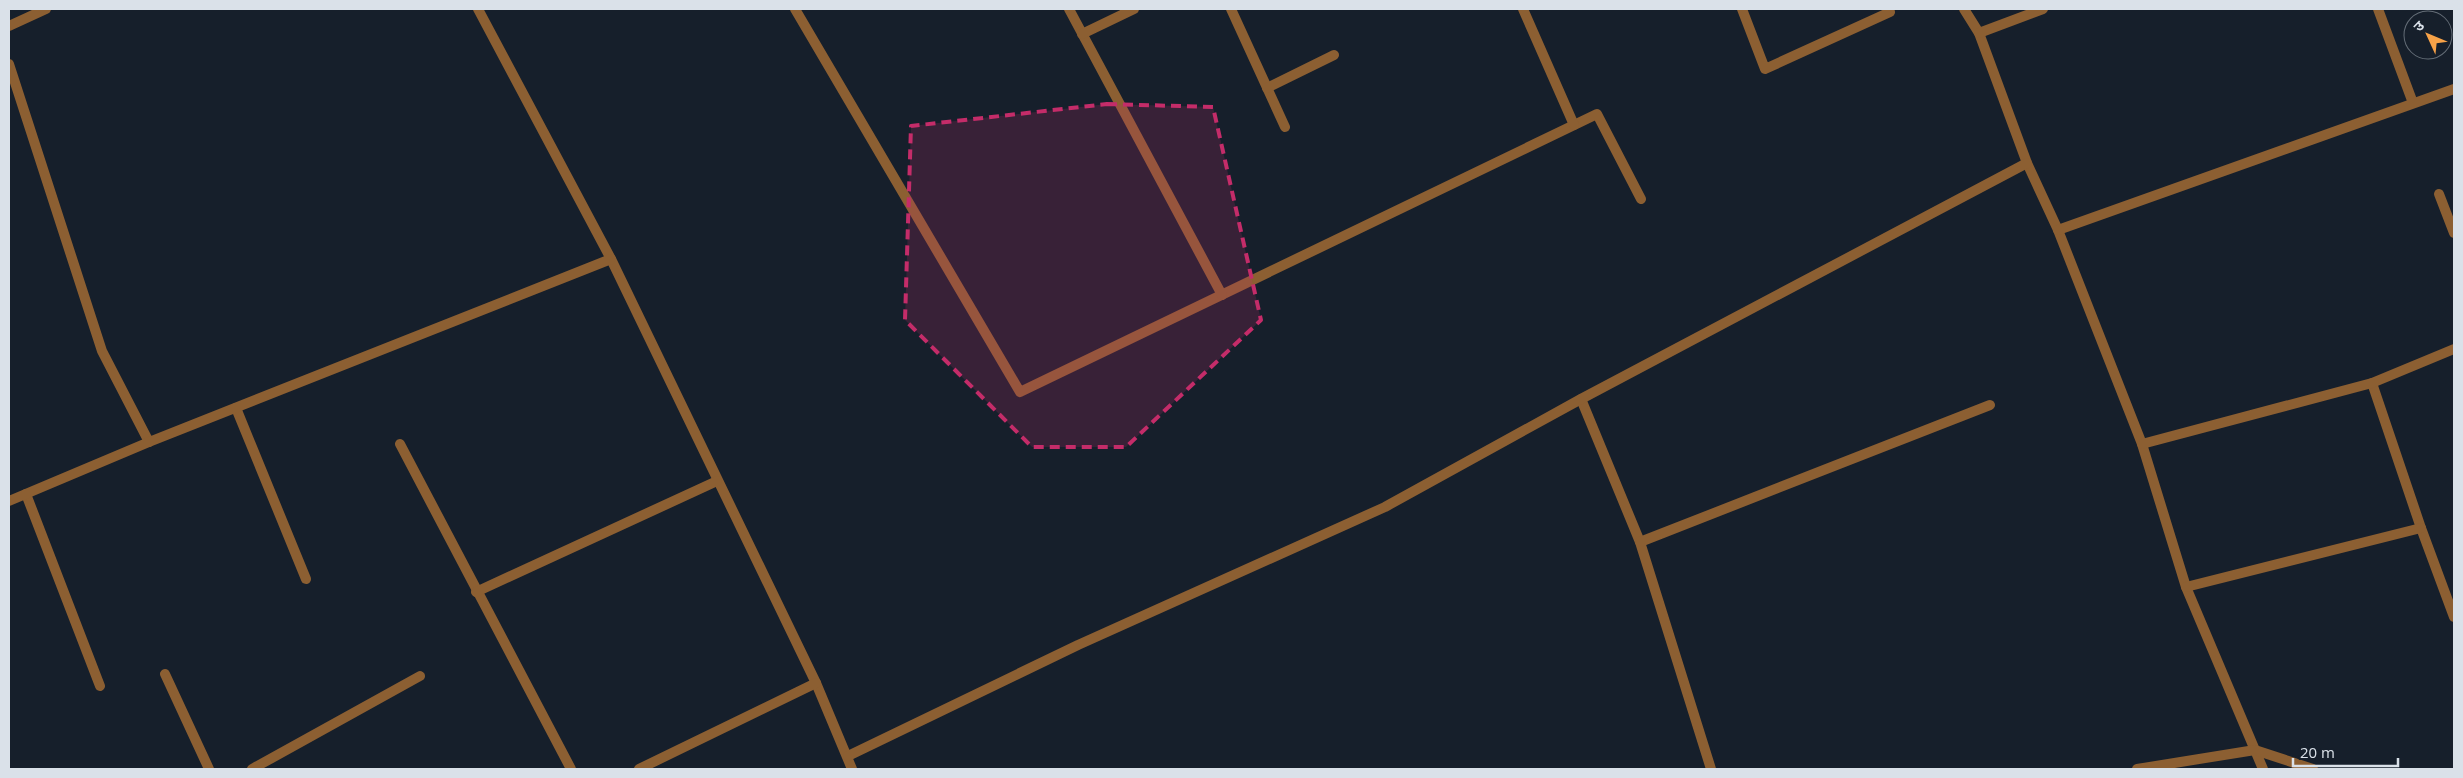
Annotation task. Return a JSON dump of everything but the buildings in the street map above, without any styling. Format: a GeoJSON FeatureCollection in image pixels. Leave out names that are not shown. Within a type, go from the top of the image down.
{"type":"FeatureCollection","features":[{"type":"Feature","properties":{"kind":"street"},"geometry":{"type":"LineString","coordinates":[[9,26],[46,9]]}},
{"type":"Feature","properties":{"kind":"street"},"geometry":{"type":"LineString","coordinates":[[478,9],[611,258],[816,683],[852,769]]}},
{"type":"Feature","properties":{"kind":"street"},"geometry":{"type":"LineString","coordinates":[[795,9],[1020,392],[1597,114],[1641,199]]}},
{"type":"Feature","properties":{"kind":"street"},"geometry":{"type":"LineString","coordinates":[[1068,9],[1222,295]]}},
{"type":"Feature","properties":{"kind":"street"},"geometry":{"type":"LineString","coordinates":[[1082,34],[1134,9]]}},
{"type":"Feature","properties":{"kind":"street"},"geometry":{"type":"LineString","coordinates":[[1231,9],[1285,127]]}},
{"type":"Feature","properties":{"kind":"street"},"geometry":{"type":"LineString","coordinates":[[1523,9],[1574,125]]}},
{"type":"Feature","properties":{"kind":"street"},"geometry":{"type":"LineString","coordinates":[[1742,9],[1765,69],[1892,10]]}},
{"type":"Feature","properties":{"kind":"street"},"geometry":{"type":"LineString","coordinates":[[1964,9],[1979,33],[2028,163],[2058,230],[2142,444],[2186,587],[2263,769]]}},
{"type":"Feature","properties":{"kind":"street"},"geometry":{"type":"LineString","coordinates":[[1979,33],[2043,9]]}},
{"type":"Feature","properties":{"kind":"street"},"geometry":{"type":"LineString","coordinates":[[2378,9],[2414,103]]}},
{"type":"Feature","properties":{"kind":"street"},"geometry":{"type":"LineString","coordinates":[[1267,88],[1334,55]]}},
{"type":"Feature","properties":{"kind":"street"},"geometry":{"type":"LineString","coordinates":[[9,64],[102,351],[150,442]]}},
{"type":"Feature","properties":{"kind":"street"},"geometry":{"type":"LineString","coordinates":[[2058,230],[2454,89]]}},
{"type":"Feature","properties":{"kind":"street"},"geometry":{"type":"LineString","coordinates":[[848,756],[1078,645],[1385,506],[1581,399],[2028,163]]}},
{"type":"Feature","properties":{"kind":"street"},"geometry":{"type":"LineString","coordinates":[[2439,194],[2454,232]]}},
{"type":"Feature","properties":{"kind":"street"},"geometry":{"type":"LineString","coordinates":[[9,501],[150,442],[611,258]]}},
{"type":"Feature","properties":{"kind":"street"},"geometry":{"type":"LineString","coordinates":[[2142,444],[2372,383],[2454,348]]}},
{"type":"Feature","properties":{"kind":"street"},"geometry":{"type":"LineString","coordinates":[[2372,383],[2421,528],[2454,617]]}},
{"type":"Feature","properties":{"kind":"street"},"geometry":{"type":"LineString","coordinates":[[1581,399],[1640,542],[1711,769]]}},
{"type":"Feature","properties":{"kind":"street"},"geometry":{"type":"LineString","coordinates":[[1640,542],[1990,405]]}},
{"type":"Feature","properties":{"kind":"street"},"geometry":{"type":"LineString","coordinates":[[236,408],[306,579]]}},
{"type":"Feature","properties":{"kind":"street"},"geometry":{"type":"LineString","coordinates":[[400,444],[476,592],[571,769]]}},
{"type":"Feature","properties":{"kind":"street"},"geometry":{"type":"LineString","coordinates":[[476,592],[718,481]]}},
{"type":"Feature","properties":{"kind":"street"},"geometry":{"type":"LineString","coordinates":[[26,494],[100,686]]}},
{"type":"Feature","properties":{"kind":"street"},"geometry":{"type":"LineString","coordinates":[[2186,587],[2421,528]]}},
{"type":"Feature","properties":{"kind":"street"},"geometry":{"type":"LineString","coordinates":[[165,674],[209,769]]}},
{"type":"Feature","properties":{"kind":"street"},"geometry":{"type":"LineString","coordinates":[[252,769],[420,676]]}},
{"type":"Feature","properties":{"kind":"street"},"geometry":{"type":"LineString","coordinates":[[639,769],[816,683]]}},
{"type":"Feature","properties":{"kind":"street"},"geometry":{"type":"LineString","coordinates":[[2137,769],[2256,750],[2313,769]]}},
{"type":"Feature","properties":{"kind":"highlighted area"},"geometry":{"type":"Polygon","coordinates":[[[1107,104],[1213,107],[1261,320],[1126,447],[1032,447],[905,320],[911,126],[1107,104]]]}}]}
